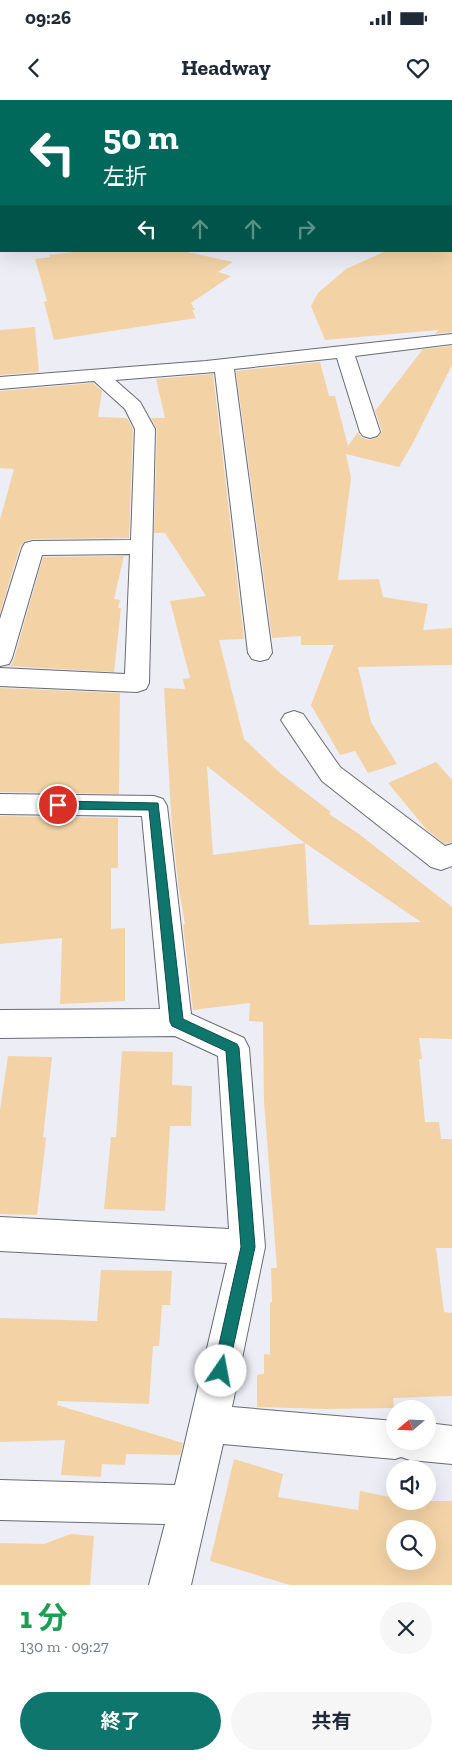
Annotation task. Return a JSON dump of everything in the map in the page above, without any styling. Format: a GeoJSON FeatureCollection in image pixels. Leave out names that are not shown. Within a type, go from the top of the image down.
{"type":"FeatureCollection","features":[{"type":"Feature","properties":{"kind":"street"},"geometry":{"type":"LineString","coordinates":[[0,383],[224,365],[452,339]]}},
{"type":"Feature","properties":{"kind":"street"},"geometry":{"type":"LineString","coordinates":[[344,351],[370,432]]}},
{"type":"Feature","properties":{"kind":"street"},"geometry":{"type":"LineString","coordinates":[[224,365],[260,653]]}},
{"type":"Feature","properties":{"kind":"street"},"geometry":{"type":"LineString","coordinates":[[0,677],[137,683],[145,429],[133,406],[99,376]]}},
{"type":"Feature","properties":{"kind":"street"},"geometry":{"type":"LineString","coordinates":[[0,658],[33,548],[142,547]]}},
{"type":"Feature","properties":{"kind":"street"},"geometry":{"type":"LineString","coordinates":[[294,720],[331,774],[441,859],[452,855]]}},
{"type":"Feature","properties":{"kind":"street"},"geometry":{"type":"LineString","coordinates":[[0,804],[154,806],[177,1022]]}},
{"type":"Feature","properties":{"kind":"street"},"geometry":{"type":"LineString","coordinates":[[0,1024],[177,1022],[233,1048],[248,1247],[209,1424],[170,1585]]}},
{"type":"Feature","properties":{"kind":"street"},"geometry":{"type":"LineString","coordinates":[[0,1234],[248,1247]]}},
{"type":"Feature","properties":{"kind":"street"},"geometry":{"type":"LineString","coordinates":[[209,1424],[386,1439]]}},
{"type":"Feature","properties":{"kind":"street"},"geometry":{"type":"LineString","coordinates":[[436,1443],[452,1445]]}},
{"type":"Feature","properties":{"kind":"street"},"geometry":{"type":"LineString","coordinates":[[0,1500],[188,1505]]}},
{"type":"Feature","properties":{"kind":"building"},"geometry":{"type":"Polygon","coordinates":[[[73,252],[188,252],[233,262],[218,272],[231,276],[191,303],[195,310],[192,310],[196,318],[54,340],[44,302],[47,301],[35,259],[50,257],[49,255],[73,252]]]}},
{"type":"Feature","properties":{"kind":"building"},"geometry":{"type":"Polygon","coordinates":[[[384,252],[452,252],[452,332],[435,334],[439,330],[325,340],[311,306],[318,293],[346,269],[384,252]]]}},
{"type":"Feature","properties":{"kind":"building"},"geometry":{"type":"Polygon","coordinates":[[[35,327],[39,372],[0,375],[0,330],[35,327]]]}},
{"type":"Feature","properties":{"kind":"building"},"geometry":{"type":"Polygon","coordinates":[[[452,346],[452,365],[399,467],[346,454],[351,478],[338,580],[379,579],[383,597],[428,604],[423,630],[452,628],[452,665],[358,667],[371,722],[397,764],[368,773],[355,751],[340,755],[311,705],[334,645],[301,645],[301,636],[272,638],[236,371],[320,362],[329,396],[335,396],[348,446],[358,432],[362,438],[369,440],[378,437],[382,431],[375,411],[423,349],[452,346]]]}},
{"type":"Feature","properties":{"kind":"building"},"geometry":{"type":"Polygon","coordinates":[[[213,374],[244,639],[219,640],[244,739],[280,773],[331,812],[329,814],[359,834],[452,907],[452,1039],[419,1038],[422,1059],[419,1059],[425,1122],[439,1122],[441,1139],[452,1139],[452,1248],[436,1248],[444,1312],[452,1313],[452,1396],[393,1398],[393,1400],[386,1400],[386,1408],[257,1407],[257,1375],[264,1374],[264,1354],[270,1355],[271,1268],[277,1268],[264,1101],[263,1022],[249,1021],[250,1003],[193,1010],[183,925],[185,924],[172,829],[164,688],[185,689],[183,679],[190,678],[170,601],[206,596],[165,533],[154,533],[157,429],[151,418],[165,418],[156,379],[213,374]],[[207,766],[213,855],[305,843],[294,835],[207,766]],[[305,843],[309,925],[421,922],[305,843]]]}},
{"type":"Feature","properties":{"kind":"building"},"geometry":{"type":"Polygon","coordinates":[[[93,383],[102,391],[98,417],[127,418],[133,429],[129,538],[33,539],[25,541],[20,547],[0,613],[0,520],[14,469],[0,468],[0,391],[93,383]]]}},
{"type":"Feature","properties":{"kind":"building"},"geometry":{"type":"Polygon","coordinates":[[[124,556],[114,599],[120,600],[118,608],[121,608],[114,672],[7,666],[11,665],[14,659],[43,557],[124,556]]]}},
{"type":"Feature","properties":{"kind":"building"},"geometry":{"type":"Polygon","coordinates":[[[0,688],[120,693],[119,794],[0,792],[0,688]]]}},
{"type":"Feature","properties":{"kind":"building"},"geometry":{"type":"Polygon","coordinates":[[[436,762],[452,780],[452,842],[445,844],[427,830],[388,783],[436,762]]]}},
{"type":"Feature","properties":{"kind":"building"},"geometry":{"type":"Polygon","coordinates":[[[0,816],[118,818],[118,868],[111,868],[111,929],[125,928],[125,1001],[60,1004],[62,938],[0,944],[0,816]]]}},
{"type":"Feature","properties":{"kind":"building"},"geometry":{"type":"Polygon","coordinates":[[[122,1051],[173,1052],[172,1085],[192,1086],[191,1126],[170,1126],[165,1211],[104,1209],[111,1137],[116,1137],[122,1051]]]}},
{"type":"Feature","properties":{"kind":"building"},"geometry":{"type":"Polygon","coordinates":[[[8,1056],[52,1057],[43,1137],[46,1138],[37,1215],[0,1214],[0,1110],[8,1056]]]}},
{"type":"Feature","properties":{"kind":"building"},"geometry":{"type":"Polygon","coordinates":[[[101,1270],[172,1271],[170,1305],[162,1305],[159,1346],[153,1346],[149,1404],[58,1401],[57,1405],[183,1443],[180,1455],[126,1454],[125,1465],[102,1464],[101,1477],[61,1475],[65,1440],[0,1442],[0,1318],[97,1321],[101,1270]]]}},
{"type":"Feature","properties":{"kind":"building"},"geometry":{"type":"Polygon","coordinates":[[[234,1459],[283,1474],[278,1497],[358,1510],[360,1491],[386,1496],[386,1510],[436,1510],[436,1501],[452,1501],[452,1585],[290,1585],[210,1561],[234,1459]]]}},
{"type":"Feature","properties":{"kind":"building"},"geometry":{"type":"Polygon","coordinates":[[[71,1534],[94,1536],[90,1585],[0,1585],[0,1543],[44,1544],[71,1534]]]}},
{"type":"Feature","properties":{"kind":"route"},"geometry":{"type":"LineString","coordinates":[[58,805],[154,806],[177,1022],[233,1048],[248,1247],[221,1371]]}}]}
